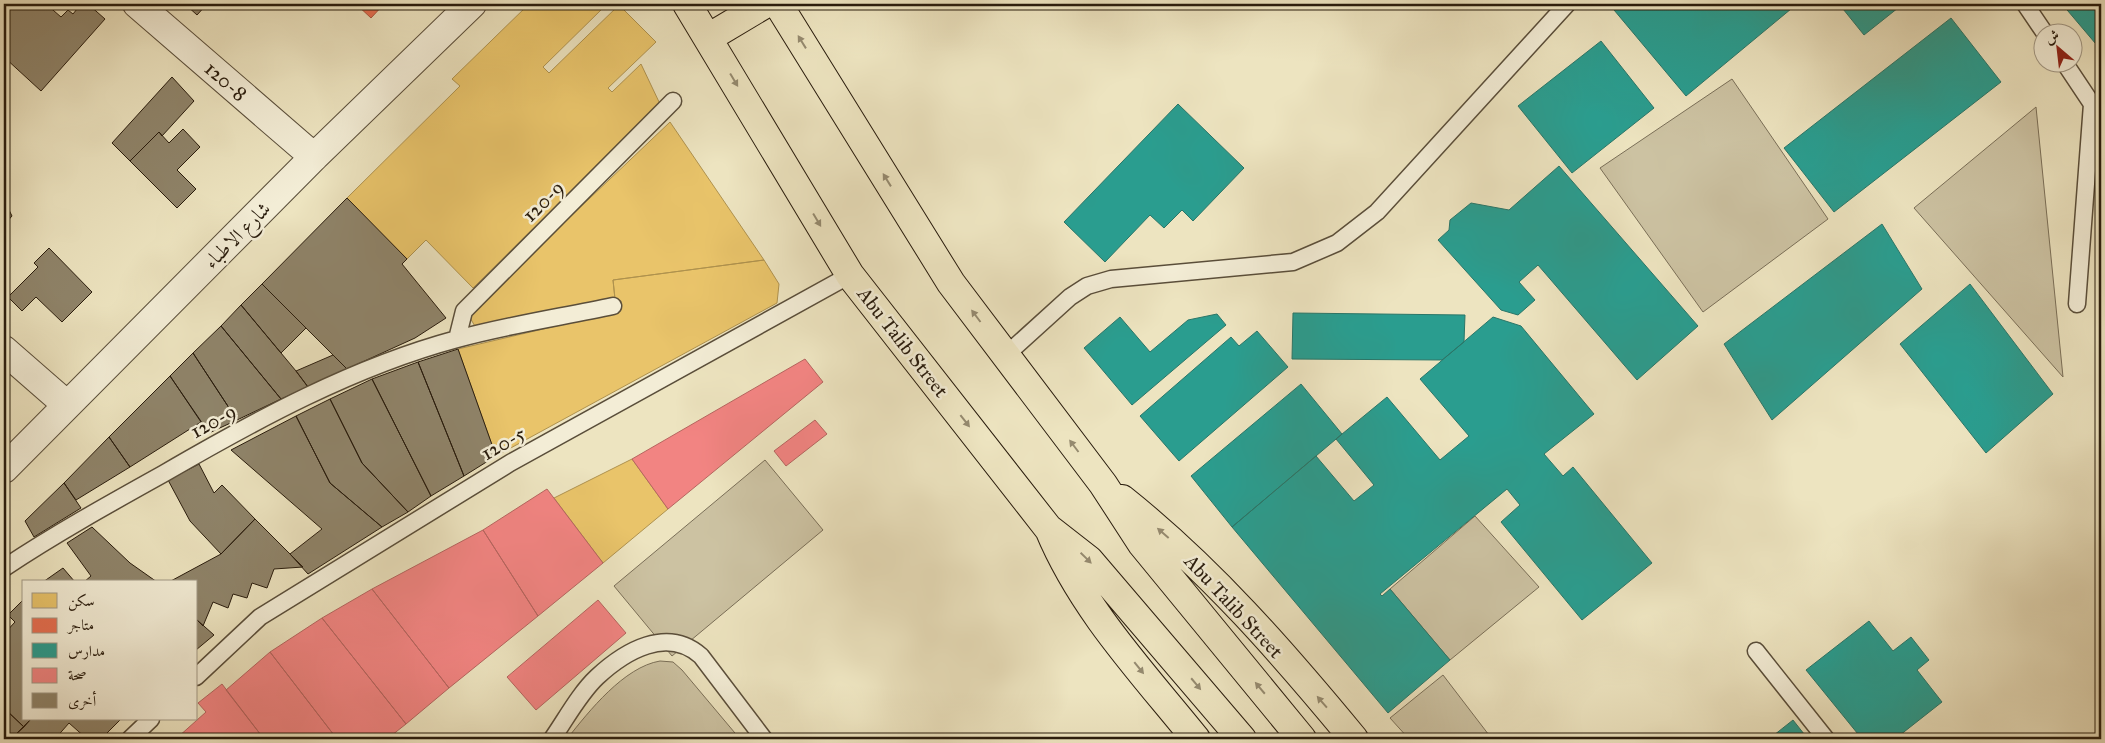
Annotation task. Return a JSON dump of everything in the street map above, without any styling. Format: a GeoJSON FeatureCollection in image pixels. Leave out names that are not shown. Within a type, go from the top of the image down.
{"type":"FeatureCollection","features":[{"type":"Feature","properties":{"kind":"main road","name":"Abu Talib Street"},"geometry":{"type":"LineString","coordinates":[[688,4],[850,275],[1048,528],[1089,560],[1165,646],[1242,739]]}},
{"type":"Feature","properties":{"kind":"main road","name":"Abu Talib Street"},"geometry":{"type":"LineString","coordinates":[[779,6],[951,283],[1103,484],[1142,544],[1302,739]]}},
{"type":"Feature","properties":{"kind":"main road"},"geometry":{"type":"LineString","coordinates":[[708,38],[779,6]]}},
{"type":"Feature","properties":{"kind":"main road","name":"Abu Talib Street"},"geometry":{"type":"LineString","coordinates":[[1103,484],[1168,538],[1230,597],[1354,739]]}},
{"type":"Feature","properties":{"kind":"main road"},"geometry":{"type":"LineString","coordinates":[[1048,528],[1074,581],[1108,630],[1196,739]]}},
{"type":"Feature","properties":{"kind":"street","name":"120-8"},"geometry":{"type":"LineString","coordinates":[[137,4],[314,158]]}},
{"type":"Feature","properties":{"kind":"street","name":"شارع الاطباء"},"geometry":{"type":"LineString","coordinates":[[4,469],[314,158],[472,4]]}},
{"type":"Feature","properties":{"kind":"street"},"geometry":{"type":"LineString","coordinates":[[4,350],[67,405]]}},
{"type":"Feature","properties":{"kind":"lane"},"geometry":{"type":"LineString","coordinates":[[1006,356],[1070,297],[1087,286],[1111,279],[1293,262],[1337,243],[1377,212],[1567,4]]}},
{"type":"Feature","properties":{"kind":"lane"},"geometry":{"type":"LineString","coordinates":[[2024,4],[2037,22]]}},
{"type":"Feature","properties":{"kind":"lane"},"geometry":{"type":"LineString","coordinates":[[2071,72],[2092,104],[2077,304]]}},
{"type":"Feature","properties":{"kind":"lane","name":"120-9"},"geometry":{"type":"LineString","coordinates":[[457,339],[464,311],[673,102]]}},
{"type":"Feature","properties":{"kind":"lane","name":"120-5"},"geometry":{"type":"LineString","coordinates":[[198,675],[260,617],[493,473],[850,275]]}},
{"type":"Feature","properties":{"kind":"lane","name":"120-9"},"geometry":{"type":"LineString","coordinates":[[4,568],[54,535],[265,417],[338,384],[457,339],[613,306]]}},
{"type":"Feature","properties":{"kind":"lane"},"geometry":{"type":"LineString","coordinates":[[552,739],[596,678],[636,650],[667,641],[690,646],[701,656],[764,739]]}},
{"type":"Feature","properties":{"kind":"lane"},"geometry":{"type":"LineString","coordinates":[[1756,651],[1826,739]]}},
{"type":"Feature","properties":{"kind":"lane"},"geometry":{"type":"LineString","coordinates":[[130,739],[150,720]]}},
{"type":"Feature","properties":{"kind":"shaded area"},"geometry":{"type":"Polygon","coordinates":[[[1732,79],[1828,219],[1703,312],[1600,168],[1732,79]]]}},
{"type":"Feature","properties":{"kind":"shaded area"},"geometry":{"type":"Polygon","coordinates":[[[2036,107],[2063,377],[1914,208],[2036,107]]]}},
{"type":"Feature","properties":{"kind":"shaded area"},"geometry":{"type":"Polygon","coordinates":[[[765,460],[823,530],[672,656],[614,586],[765,460]]]}},
{"type":"Feature","properties":{"kind":"shaded area"},"geometry":{"type":"Polygon","coordinates":[[[1475,516],[1539,587],[1450,660],[1390,589],[1475,516]]]}},
{"type":"Feature","properties":{"kind":"shaded area"},"geometry":{"type":"Polygon","coordinates":[[[660,661],[673,662],[682,670],[740,739],[567,739],[608,692],[621,681],[633,672],[660,661]]]}},
{"type":"Feature","properties":{"kind":"shaded area"},"geometry":{"type":"Polygon","coordinates":[[[1443,675],[1492,739],[1409,739],[1390,718],[1443,675]]]}},
{"type":"Feature","properties":{"kind":"building: سكن"},"geometry":{"type":"Polygon","coordinates":[[[529,4],[601,4],[604,7],[543,67],[549,73],[619,5],[656,42],[608,88],[612,92],[641,64],[660,104],[473,288],[426,240],[407,259],[347,198],[460,86],[452,79],[529,4]]]}},
{"type":"Feature","properties":{"kind":"building: سكن"},"geometry":{"type":"Polygon","coordinates":[[[670,122],[764,260],[613,280],[615,299],[477,330],[468,314],[670,122]]]}},
{"type":"Feature","properties":{"kind":"building: سكن"},"geometry":{"type":"Polygon","coordinates":[[[764,260],[779,284],[777,303],[496,456],[458,349],[620,311],[615,299],[613,280],[764,260]]]}},
{"type":"Feature","properties":{"kind":"building: سكن"},"geometry":{"type":"Polygon","coordinates":[[[632,459],[668,509],[603,563],[554,498],[632,459]]]}},
{"type":"Feature","properties":{"kind":"building: متاجر"},"geometry":{"type":"Polygon","coordinates":[[[356,4],[384,4],[371,18],[356,4]]]}},
{"type":"Feature","properties":{"kind":"building: مدارس"},"geometry":{"type":"Polygon","coordinates":[[[1609,4],[1797,4],[1686,96],[1609,4]]]}},
{"type":"Feature","properties":{"kind":"building: مدارس"},"geometry":{"type":"Polygon","coordinates":[[[1839,4],[1903,4],[1864,35],[1839,4]]]}},
{"type":"Feature","properties":{"kind":"building: مدارس"},"geometry":{"type":"Polygon","coordinates":[[[2062,4],[2101,4],[2101,50],[2082,28],[2082,22],[2077,22],[2062,4]]]}},
{"type":"Feature","properties":{"kind":"building: مدارس"},"geometry":{"type":"Polygon","coordinates":[[[1951,18],[2001,82],[1834,212],[1784,148],[1951,18]]]}},
{"type":"Feature","properties":{"kind":"building: مدارس"},"geometry":{"type":"Polygon","coordinates":[[[1601,41],[1654,108],[1572,173],[1518,106],[1601,41]]]}},
{"type":"Feature","properties":{"kind":"building: مدارس"},"geometry":{"type":"Polygon","coordinates":[[[1178,104],[1244,168],[1193,221],[1182,210],[1164,228],[1150,215],[1105,262],[1064,222],[1178,104]]]}},
{"type":"Feature","properties":{"kind":"building: مدارس"},"geometry":{"type":"Polygon","coordinates":[[[1559,166],[1698,326],[1637,380],[1538,265],[1519,282],[1535,300],[1518,315],[1501,310],[1438,240],[1449,230],[1450,220],[1471,203],[1509,210],[1559,166]]]}},
{"type":"Feature","properties":{"kind":"building: مدارس"},"geometry":{"type":"Polygon","coordinates":[[[1882,224],[1922,289],[1772,420],[1724,344],[1882,224]]]}},
{"type":"Feature","properties":{"kind":"building: مدارس"},"geometry":{"type":"Polygon","coordinates":[[[1970,284],[2053,394],[1986,453],[1900,344],[1970,284]]]}},
{"type":"Feature","properties":{"kind":"building: مدارس"},"geometry":{"type":"Polygon","coordinates":[[[1293,313],[1465,315],[1464,342],[1442,360],[1292,359],[1293,313]]]}},
{"type":"Feature","properties":{"kind":"building: مدارس"},"geometry":{"type":"Polygon","coordinates":[[[1217,314],[1226,325],[1132,405],[1084,348],[1120,317],[1150,352],[1188,320],[1217,314]]]}},
{"type":"Feature","properties":{"kind":"building: مدارس"},"geometry":{"type":"Polygon","coordinates":[[[1493,317],[1521,326],[1594,414],[1544,454],[1563,476],[1573,467],[1652,563],[1582,620],[1501,522],[1520,505],[1507,489],[1380,594],[1382,596],[1390,589],[1450,660],[1388,713],[1232,527],[1316,456],[1354,501],[1374,485],[1336,439],[1387,397],[1440,460],[1469,436],[1420,379],[1493,317]]]}},
{"type":"Feature","properties":{"kind":"building: مدارس"},"geometry":{"type":"Polygon","coordinates":[[[1257,331],[1288,367],[1179,461],[1140,416],[1231,337],[1239,346],[1257,331]]]}},
{"type":"Feature","properties":{"kind":"building: مدارس"},"geometry":{"type":"Polygon","coordinates":[[[1301,384],[1342,434],[1232,527],[1191,476],[1301,384]]]}},
{"type":"Feature","properties":{"kind":"building: مدارس"},"geometry":{"type":"Polygon","coordinates":[[[1869,621],[1893,651],[1911,637],[1929,660],[1917,670],[1942,702],[1895,739],[1862,739],[1806,670],[1869,621]]]}},
{"type":"Feature","properties":{"kind":"building: مدارس"},"geometry":{"type":"Polygon","coordinates":[[[1793,720],[1808,739],[1769,739],[1793,720]]]}},
{"type":"Feature","properties":{"kind":"building: صحة"},"geometry":{"type":"Polygon","coordinates":[[[805,359],[823,382],[668,509],[632,459],[805,359]]]}},
{"type":"Feature","properties":{"kind":"building: صحة"},"geometry":{"type":"Polygon","coordinates":[[[815,420],[827,434],[786,466],[774,451],[815,420]]]}},
{"type":"Feature","properties":{"kind":"building: صحة"},"geometry":{"type":"Polygon","coordinates":[[[547,489],[603,563],[538,616],[483,530],[547,489]]]}},
{"type":"Feature","properties":{"kind":"building: صحة"},"geometry":{"type":"Polygon","coordinates":[[[483,530],[538,616],[449,688],[372,589],[483,530]]]}},
{"type":"Feature","properties":{"kind":"building: صحة"},"geometry":{"type":"Polygon","coordinates":[[[372,589],[449,688],[406,724],[322,618],[372,589]]]}},
{"type":"Feature","properties":{"kind":"building: صحة"},"geometry":{"type":"Polygon","coordinates":[[[598,600],[626,633],[536,710],[507,677],[598,600]]]}},
{"type":"Feature","properties":{"kind":"building: صحة"},"geometry":{"type":"Polygon","coordinates":[[[322,618],[406,724],[387,739],[337,739],[270,652],[322,618]]]}},
{"type":"Feature","properties":{"kind":"building: صحة"},"geometry":{"type":"Polygon","coordinates":[[[270,652],[337,739],[264,739],[226,690],[270,652]]]}},
{"type":"Feature","properties":{"kind":"building: صحة"},"geometry":{"type":"Polygon","coordinates":[[[222,684],[264,739],[180,739],[178,737],[206,712],[198,703],[222,684]]]}},
{"type":"Feature","properties":{"kind":"building: أخرى"},"geometry":{"type":"Polygon","coordinates":[[[8,4],[46,4],[61,17],[68,10],[73,14],[81,4],[88,4],[105,19],[41,91],[4,57],[4,8],[8,4]]]}},
{"type":"Feature","properties":{"kind":"building: أخرى"},"geometry":{"type":"Polygon","coordinates":[[[185,4],[207,4],[197,15],[185,4]]]}},
{"type":"Feature","properties":{"kind":"building: أخرى"},"geometry":{"type":"Polygon","coordinates":[[[172,77],[194,101],[162,136],[159,132],[130,161],[112,143],[172,77]]]}},
{"type":"Feature","properties":{"kind":"building: أخرى"},"geometry":{"type":"Polygon","coordinates":[[[183,129],[200,147],[177,170],[196,189],[177,208],[130,161],[159,132],[169,143],[183,129]]]}},
{"type":"Feature","properties":{"kind":"building: أخرى"},"geometry":{"type":"Polygon","coordinates":[[[347,198],[407,259],[402,264],[446,318],[415,338],[347,369],[262,284],[347,198]]]}},
{"type":"Feature","properties":{"kind":"building: أخرى"},"geometry":{"type":"Polygon","coordinates":[[[4,200],[12,216],[4,225],[4,200]]]}},
{"type":"Feature","properties":{"kind":"building: أخرى"},"geometry":{"type":"Polygon","coordinates":[[[49,248],[92,292],[62,322],[36,297],[22,311],[8,297],[38,267],[34,263],[49,248]]]}},
{"type":"Feature","properties":{"kind":"building: أخرى"},"geometry":{"type":"Polygon","coordinates":[[[262,284],[306,328],[281,353],[241,305],[262,284]]]}},
{"type":"Feature","properties":{"kind":"building: أخرى"},"geometry":{"type":"Polygon","coordinates":[[[241,305],[308,387],[281,399],[221,326],[241,305]]]}},
{"type":"Feature","properties":{"kind":"building: أخرى"},"geometry":{"type":"Polygon","coordinates":[[[221,326],[281,399],[237,420],[193,353],[221,326]]]}},
{"type":"Feature","properties":{"kind":"building: أخرى"},"geometry":{"type":"Polygon","coordinates":[[[458,349],[496,456],[464,476],[418,362],[458,349]]]}},
{"type":"Feature","properties":{"kind":"building: أخرى"},"geometry":{"type":"Polygon","coordinates":[[[193,353],[237,420],[209,433],[170,376],[193,353]]]}},
{"type":"Feature","properties":{"kind":"building: أخرى"},"geometry":{"type":"Polygon","coordinates":[[[333,355],[347,369],[308,387],[296,371],[333,355]]]}},
{"type":"Feature","properties":{"kind":"building: أخرى"},"geometry":{"type":"Polygon","coordinates":[[[418,362],[464,476],[431,496],[372,379],[418,362]]]}},
{"type":"Feature","properties":{"kind":"building: أخرى"},"geometry":{"type":"Polygon","coordinates":[[[170,376],[201,422],[130,467],[109,437],[170,376]]]}},
{"type":"Feature","properties":{"kind":"building: أخرى"},"geometry":{"type":"Polygon","coordinates":[[[372,379],[431,496],[408,512],[362,463],[330,399],[372,379]]]}},
{"type":"Feature","properties":{"kind":"building: أخرى"},"geometry":{"type":"Polygon","coordinates":[[[330,399],[362,463],[408,512],[382,527],[330,483],[296,416],[330,399]]]}},
{"type":"Feature","properties":{"kind":"building: أخرى"},"geometry":{"type":"Polygon","coordinates":[[[296,416],[330,483],[382,527],[308,574],[290,554],[322,529],[231,450],[296,416]]]}},
{"type":"Feature","properties":{"kind":"building: أخرى"},"geometry":{"type":"Polygon","coordinates":[[[109,437],[130,467],[76,500],[64,483],[109,437]]]}},
{"type":"Feature","properties":{"kind":"building: أخرى"},"geometry":{"type":"Polygon","coordinates":[[[199,464],[214,493],[222,485],[255,519],[221,554],[190,521],[168,480],[199,464]]]}},
{"type":"Feature","properties":{"kind":"building: أخرى"},"geometry":{"type":"Polygon","coordinates":[[[64,483],[81,508],[34,537],[25,521],[64,483]]]}},
{"type":"Feature","properties":{"kind":"building: أخرى"},"geometry":{"type":"Polygon","coordinates":[[[255,519],[303,567],[274,569],[267,588],[252,583],[247,598],[233,594],[228,608],[213,602],[203,626],[198,621],[198,580],[173,580],[221,554],[255,519]]]}},
{"type":"Feature","properties":{"kind":"building: أخرى"},"geometry":{"type":"Polygon","coordinates":[[[92,527],[130,563],[154,580],[86,580],[91,576],[67,543],[92,527]]]}},
{"type":"Feature","properties":{"kind":"building: أخرى"},"geometry":{"type":"Polygon","coordinates":[[[63,568],[73,580],[46,580],[63,568]]]}},
{"type":"Feature","properties":{"kind":"building: أخرى"},"geometry":{"type":"Polygon","coordinates":[[[22,601],[22,720],[30,720],[24,727],[4,708],[4,634],[15,622],[8,615],[22,601]]]}},
{"type":"Feature","properties":{"kind":"building: أخرى"},"geometry":{"type":"Polygon","coordinates":[[[198,621],[214,635],[198,648],[198,621]]]}},
{"type":"Feature","properties":{"kind":"building: أخرى"},"geometry":{"type":"Polygon","coordinates":[[[7,711],[24,727],[11,739],[4,739],[4,715],[7,711]]]}},
{"type":"Feature","properties":{"kind":"building: أخرى"},"geometry":{"type":"Polygon","coordinates":[[[30,720],[120,720],[101,739],[87,739],[69,723],[55,739],[11,739],[30,720]]]}}]}
